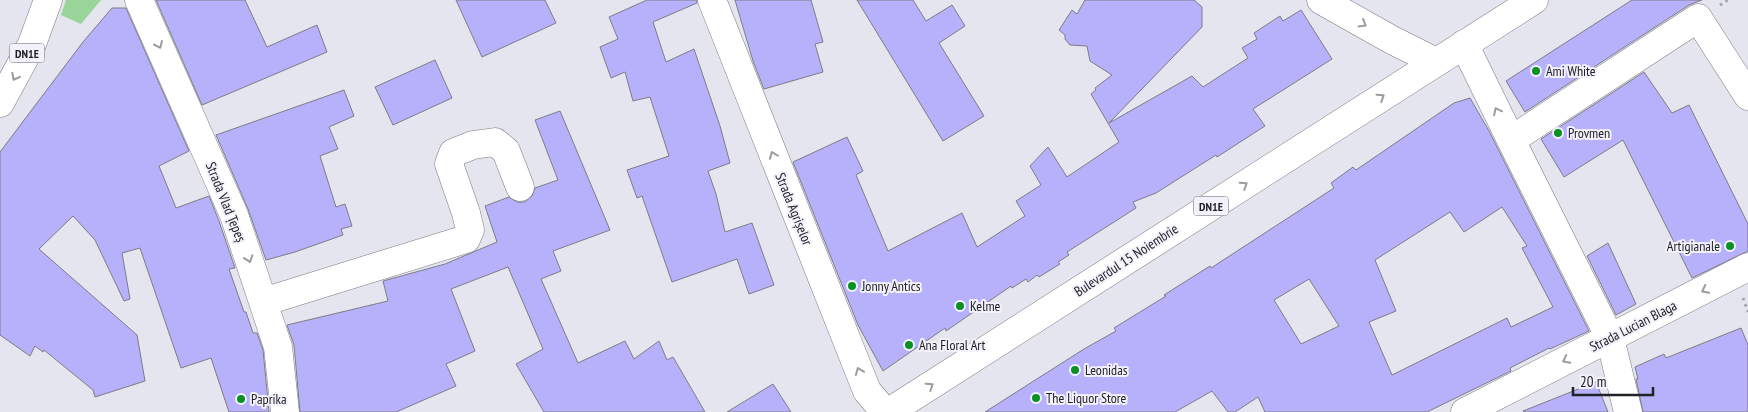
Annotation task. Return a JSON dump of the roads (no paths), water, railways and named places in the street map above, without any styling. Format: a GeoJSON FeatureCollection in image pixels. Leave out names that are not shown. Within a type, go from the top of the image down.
{"type":"FeatureCollection","features":[{"type":"Feature","properties":{"kind":"street","name":"DN1E"},"geometry":{"type":"LineString","coordinates":[[0,102],[13,82],[32,44],[48,0]]}},
{"type":"Feature","properties":{"kind":"street","name":"Strada Vlad Țepeș"},"geometry":{"type":"LineString","coordinates":[[139,0],[234,215],[278,347],[285,412]]}},
{"type":"Feature","properties":{"kind":"street","name":"Strada Agrișelor"},"geometry":{"type":"LineString","coordinates":[[712,0],[866,390],[885,412]]}},
{"type":"Feature","properties":{"kind":"street"},"geometry":{"type":"LineString","coordinates":[[1321,0],[1392,40],[1436,62]]}},
{"type":"Feature","properties":{"kind":"street","name":"Bulevardul 15 Noiembrie"},"geometry":{"type":"LineString","coordinates":[[889,412],[1534,0]]}},
{"type":"Feature","properties":{"kind":"street"},"geometry":{"type":"LineString","coordinates":[[1511,140],[1698,18],[1748,96]]}},
{"type":"Feature","properties":{"kind":"street"},"geometry":{"type":"LineString","coordinates":[[1464,44],[1610,338],[1628,412]]}},
{"type":"Feature","properties":{"kind":"street"},"geometry":{"type":"LineString","coordinates":[[263,302],[466,239],[470,230],[449,164],[453,153],[473,145],[496,142],[506,151],[520,187]]}},
{"type":"Feature","properties":{"kind":"street","name":"Strada Lucian Blaga"},"geometry":{"type":"LineString","coordinates":[[1466,412],[1748,267]]}},
{"type":"Feature","properties":{"kind":"place","name":"Ami White"},"geometry":{"type":"Point","coordinates":[1536,71]}},
{"type":"Feature","properties":{"kind":"place","name":"Provmen"},"geometry":{"type":"Point","coordinates":[1558,133]}},
{"type":"Feature","properties":{"kind":"place","name":"Artigianale"},"geometry":{"type":"Point","coordinates":[1730,246]}},
{"type":"Feature","properties":{"kind":"place","name":"Jonny Antics"},"geometry":{"type":"Point","coordinates":[852,286]}},
{"type":"Feature","properties":{"kind":"place","name":"Kelme"},"geometry":{"type":"Point","coordinates":[960,306]}},
{"type":"Feature","properties":{"kind":"place","name":"Ana Floral Art"},"geometry":{"type":"Point","coordinates":[909,345]}},
{"type":"Feature","properties":{"kind":"place","name":"Leonidas"},"geometry":{"type":"Point","coordinates":[1075,370]}},
{"type":"Feature","properties":{"kind":"place","name":"The Liquor Store"},"geometry":{"type":"Point","coordinates":[1036,398]}},
{"type":"Feature","properties":{"kind":"place","name":"Paprika"},"geometry":{"type":"Point","coordinates":[241,399]}}]}
